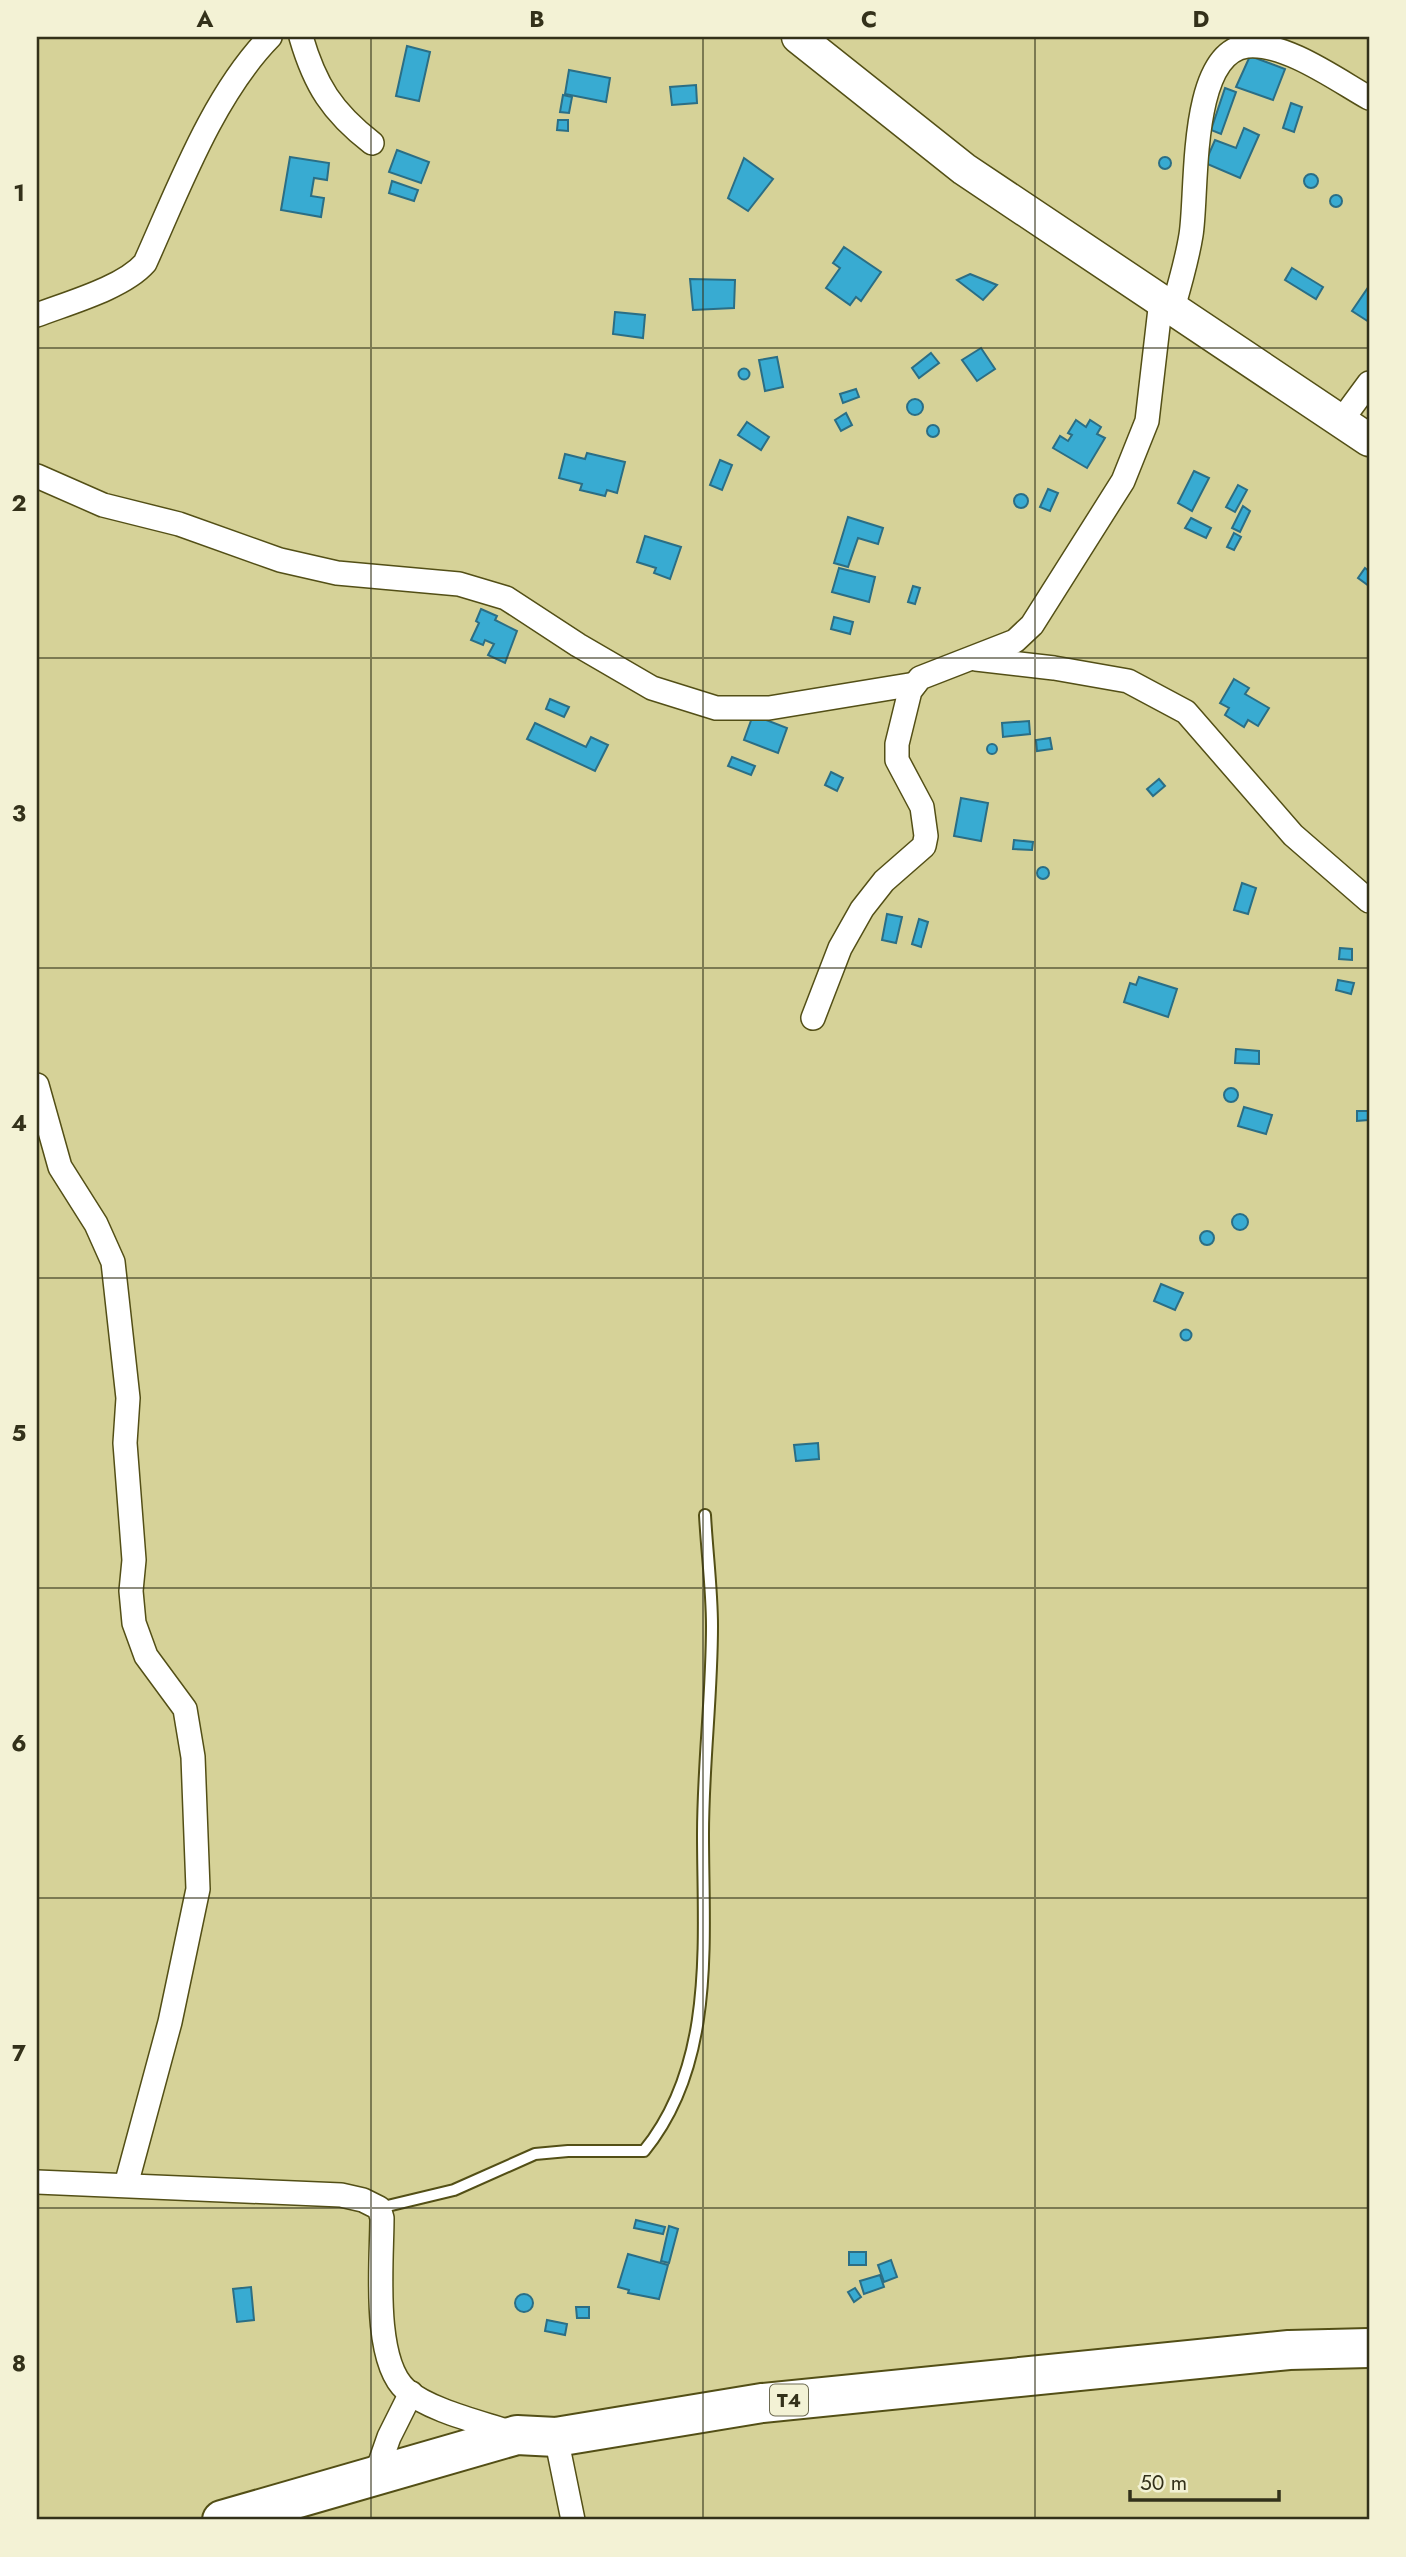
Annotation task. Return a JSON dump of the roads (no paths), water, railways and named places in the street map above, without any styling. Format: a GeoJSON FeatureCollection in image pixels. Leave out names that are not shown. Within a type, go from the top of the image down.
{"type":"FeatureCollection","features":[{"type":"Feature","properties":{"kind":"highway","name":"T4"},"geometry":{"type":"LineString","coordinates":[[222,2520],[517,2435],[556,2437],[762,2403],[1289,2350],[1369,2348]]}},
{"type":"Feature","properties":{"kind":"main road"},"geometry":{"type":"LineString","coordinates":[[798,37],[964,169],[1369,440]]}},
{"type":"Feature","properties":{"kind":"street"},"geometry":{"type":"LineString","coordinates":[[37,315],[107,287],[139,270],[145,263],[172,196],[230,90],[255,52],[270,37]]}},
{"type":"Feature","properties":{"kind":"street"},"geometry":{"type":"LineString","coordinates":[[302,37],[312,73],[333,109],[372,143]]}},
{"type":"Feature","properties":{"kind":"street"},"geometry":{"type":"LineString","coordinates":[[813,1018],[840,948],[862,909],[884,881],[924,846],[926,836],[922,807],[897,760],[902,720],[910,691],[920,678],[944,666],[1015,641],[1032,625],[1123,481],[1147,421],[1167,304],[1191,234],[1198,120],[1212,75],[1229,54],[1246,46],[1273,49],[1305,61],[1369,98]]}},
{"type":"Feature","properties":{"kind":"street"},"geometry":{"type":"LineString","coordinates":[[1342,421],[1369,383]]}},
{"type":"Feature","properties":{"kind":"street"},"geometry":{"type":"LineString","coordinates":[[37,476],[103,505],[179,524],[280,560],[337,573],[459,584],[506,598],[578,645],[652,688],[716,708],[769,708],[915,684]]}},
{"type":"Feature","properties":{"kind":"street"},"geometry":{"type":"LineString","coordinates":[[970,658],[1054,667],[1128,681],[1186,712],[1293,835],[1369,901]]}},
{"type":"Feature","properties":{"kind":"street"},"geometry":{"type":"LineString","coordinates":[[37,1085],[60,1167],[96,1224],[113,1262],[128,1398],[125,1443],[134,1560],[131,1591],[134,1623],[146,1656],[185,1709],[193,1757],[198,1889],[170,2022],[125,2185]]}},
{"type":"Feature","properties":{"kind":"street"},"geometry":{"type":"LineString","coordinates":[[37,2182],[286,2195],[341,2195],[379,2208],[382,2218],[383,2324],[393,2374],[411,2393],[440,2407],[517,2435]]}},
{"type":"Feature","properties":{"kind":"street"},"geometry":{"type":"LineString","coordinates":[[375,2477],[389,2437],[411,2393]]}},
{"type":"Feature","properties":{"kind":"street"},"geometry":{"type":"LineString","coordinates":[[556,2437],[573,2520]]}},
{"type":"Feature","properties":{"kind":"lane"},"geometry":{"type":"LineString","coordinates":[[379,2208],[454,2190],[535,2154],[644,2151],[660,2131],[682,2088],[696,2027],[704,1959],[703,1833],[712,1623],[705,1515]]}}]}
